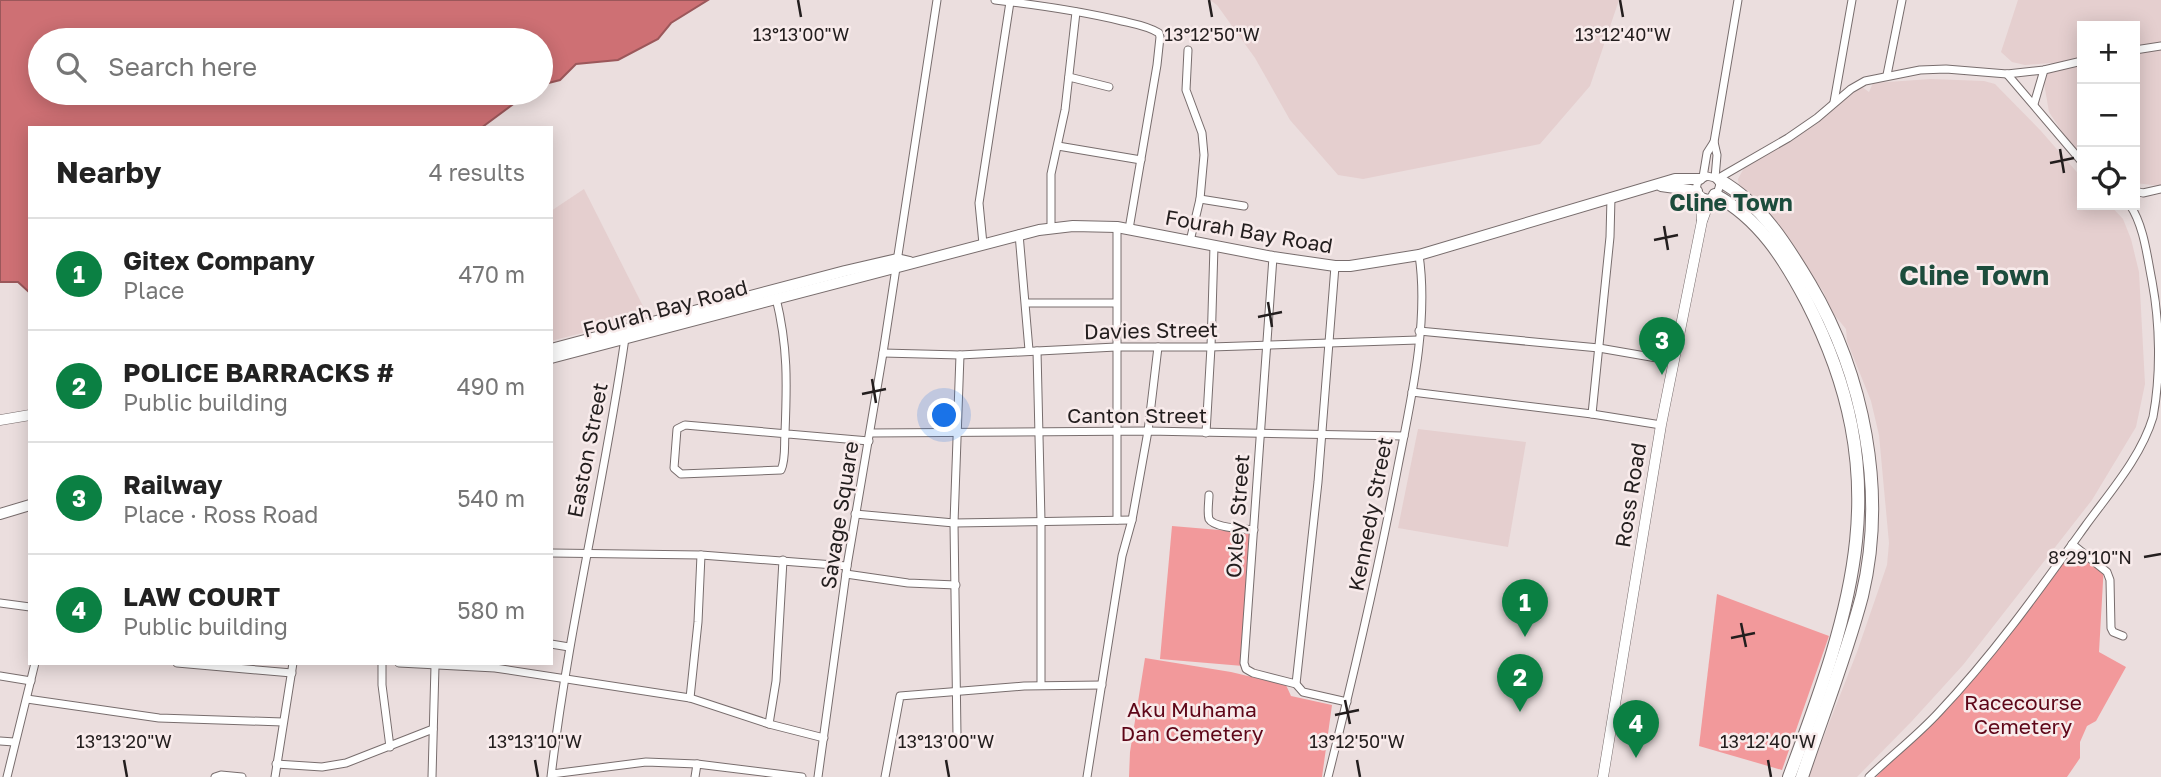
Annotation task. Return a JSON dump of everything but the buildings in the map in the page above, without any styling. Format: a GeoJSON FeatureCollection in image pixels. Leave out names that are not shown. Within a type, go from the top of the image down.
{"type":"FeatureCollection","features":[{"type":"Feature","properties":{"kind":"highway"},"geometry":{"type":"LineString","coordinates":[[1718,179],[1759,209],[1794,257],[1815,292],[1834,330],[1851,376],[1868,454],[1871,518],[1862,593],[1802,777]]}},
{"type":"Feature","properties":{"kind":"highway"},"geometry":{"type":"LineString","coordinates":[[1706,195],[1733,205],[1756,224],[1800,289],[1821,330],[1840,378],[1856,448],[1860,516],[1850,591],[1829,663],[1789,777]]}},
{"type":"Feature","properties":{"kind":"main road","name":"Fourah Bay Road"},"geometry":{"type":"LineString","coordinates":[[553,349],[896,263],[910,262],[1051,228],[1129,229],[1335,267],[1419,255],[1675,179],[1701,178]]}},
{"type":"Feature","properties":{"kind":"main road"},"geometry":{"type":"LineString","coordinates":[[1658,185],[1706,195]]}},
{"type":"Feature","properties":{"kind":"main road","name":"Ross Road"},"geometry":{"type":"LineString","coordinates":[[1602,777],[1661,425],[1706,195]]}},
{"type":"Feature","properties":{"kind":"main road","name":"Fourah Bay Road"},"geometry":{"type":"LineString","coordinates":[[553,358],[745,302],[776,298],[847,275]]}},
{"type":"Feature","properties":{"kind":"main road"},"geometry":{"type":"LineString","coordinates":[[0,419],[28,415]]}},
{"type":"Feature","properties":{"kind":"main road"},"geometry":{"type":"LineString","coordinates":[[0,514],[28,506]]}},
{"type":"Feature","properties":{"kind":"street","name":"Savage Square"},"geometry":{"type":"LineString","coordinates":[[818,777],[855,514],[883,353],[937,0]]}},
{"type":"Feature","properties":{"kind":"street"},"geometry":{"type":"LineString","coordinates":[[995,0],[1076,12],[1146,27],[1159,33],[1129,229]]}},
{"type":"Feature","properties":{"kind":"street"},"geometry":{"type":"LineString","coordinates":[[1714,142],[1707,153],[1701,178],[1696,186],[1706,195],[1717,194],[1717,155],[1714,142],[1738,0]]}},
{"type":"Feature","properties":{"kind":"street"},"geometry":{"type":"LineString","coordinates":[[1834,103],[1852,0]]}},
{"type":"Feature","properties":{"kind":"street"},"geometry":{"type":"LineString","coordinates":[[1886,75],[1902,0]]}},
{"type":"Feature","properties":{"kind":"street"},"geometry":{"type":"LineString","coordinates":[[983,244],[979,203],[1010,2]]}},
{"type":"Feature","properties":{"kind":"street"},"geometry":{"type":"LineString","coordinates":[[1051,228],[1051,174],[1069,78],[1076,12]]}},
{"type":"Feature","properties":{"kind":"street"},"geometry":{"type":"LineString","coordinates":[[2140,49],[2161,46]]}},
{"type":"Feature","properties":{"kind":"street"},"geometry":{"type":"LineString","coordinates":[[1188,50],[1186,90],[1202,133],[1204,155],[1200,199],[1190,241]]}},
{"type":"Feature","properties":{"kind":"street"},"geometry":{"type":"LineString","coordinates":[[1701,178],[1718,179],[1788,138],[1865,81],[1886,75],[1946,69],[2007,74],[2045,70],[2077,62]]}},
{"type":"Feature","properties":{"kind":"street"},"geometry":{"type":"LineString","coordinates":[[2034,104],[2045,70]]}},
{"type":"Feature","properties":{"kind":"street"},"geometry":{"type":"LineString","coordinates":[[2007,74],[2077,156]]}},
{"type":"Feature","properties":{"kind":"street"},"geometry":{"type":"LineString","coordinates":[[1069,78],[1109,87]]}},
{"type":"Feature","properties":{"kind":"street"},"geometry":{"type":"LineString","coordinates":[[1058,146],[1141,160]]}},
{"type":"Feature","properties":{"kind":"street"},"geometry":{"type":"LineString","coordinates":[[2140,192],[2161,189]]}},
{"type":"Feature","properties":{"kind":"street"},"geometry":{"type":"LineString","coordinates":[[1592,414],[1611,224],[1611,197]]}},
{"type":"Feature","properties":{"kind":"street"},"geometry":{"type":"LineString","coordinates":[[1200,199],[1244,206]]}},
{"type":"Feature","properties":{"kind":"street"},"geometry":{"type":"LineString","coordinates":[[1869,777],[1937,714],[1966,682],[2073,544],[2150,429],[2158,410],[2159,328],[2143,239],[2134,210]]}},
{"type":"Feature","properties":{"kind":"street"},"geometry":{"type":"LineString","coordinates":[[1117,228],[1117,520]]}},
{"type":"Feature","properties":{"kind":"street"},"geometry":{"type":"LineString","coordinates":[[1019,234],[1033,351],[1038,433],[1041,685]]}},
{"type":"Feature","properties":{"kind":"street"},"geometry":{"type":"LineString","coordinates":[[1206,433],[1214,246]]}},
{"type":"Feature","properties":{"kind":"street","name":"Kennedy Street"},"geometry":{"type":"LineString","coordinates":[[1328,777],[1378,569],[1412,392],[1419,336],[1419,255]]}},
{"type":"Feature","properties":{"kind":"street","name":"Oxley Street"},"geometry":{"type":"LineString","coordinates":[[1272,257],[1244,663],[1246,668],[1254,673],[1296,684],[1303,692],[1346,702]]}},
{"type":"Feature","properties":{"kind":"street"},"geometry":{"type":"LineString","coordinates":[[1296,684],[1322,435],[1335,267]]}},
{"type":"Feature","properties":{"kind":"street"},"geometry":{"type":"LineString","coordinates":[[776,298],[787,362],[784,435]]}},
{"type":"Feature","properties":{"kind":"street"},"geometry":{"type":"LineString","coordinates":[[1026,303],[1116,303]]}},
{"type":"Feature","properties":{"kind":"street","name":"Davies Street"},"geometry":{"type":"LineString","coordinates":[[883,353],[960,355],[1116,347],[1329,343],[1419,336],[1598,348],[1674,361]]}},
{"type":"Feature","properties":{"kind":"street","name":"Easton Street"},"geometry":{"type":"LineString","coordinates":[[552,776],[569,646],[625,338]]}},
{"type":"Feature","properties":{"kind":"street"},"geometry":{"type":"LineString","coordinates":[[1087,777],[1122,556],[1132,520],[1148,431],[1158,347]]}},
{"type":"Feature","properties":{"kind":"street"},"geometry":{"type":"LineString","coordinates":[[957,736],[954,523],[960,355]]}},
{"type":"Feature","properties":{"kind":"street"},"geometry":{"type":"LineString","coordinates":[[1412,392],[1661,425]]}},
{"type":"Feature","properties":{"kind":"street","name":"Canton Street"},"geometry":{"type":"LineString","coordinates":[[784,435],[781,470],[681,474],[674,468],[677,429],[680,426],[784,435],[869,437],[1148,431],[1404,436]]}},
{"type":"Feature","properties":{"kind":"street"},"geometry":{"type":"LineString","coordinates":[[1209,495],[1211,522],[1254,530]]}},
{"type":"Feature","properties":{"kind":"street"},"geometry":{"type":"LineString","coordinates":[[855,514],[954,523],[1132,520]]}},
{"type":"Feature","properties":{"kind":"street"},"geometry":{"type":"LineString","coordinates":[[2073,544],[2107,572],[2110,580],[2110,628],[2123,636]]}},
{"type":"Feature","properties":{"kind":"street"},"geometry":{"type":"LineString","coordinates":[[553,554],[701,555],[782,560],[908,583],[956,585]]}},
{"type":"Feature","properties":{"kind":"street"},"geometry":{"type":"LineString","coordinates":[[690,698],[698,622],[701,555]]}},
{"type":"Feature","properties":{"kind":"street"},"geometry":{"type":"LineString","coordinates":[[769,724],[777,670],[782,560]]}},
{"type":"Feature","properties":{"kind":"street"},"geometry":{"type":"LineString","coordinates":[[0,603],[28,607]]}},
{"type":"Feature","properties":{"kind":"street"},"geometry":{"type":"LineString","coordinates":[[553,644],[569,646]]}},
{"type":"Feature","properties":{"kind":"street"},"geometry":{"type":"LineString","coordinates":[[7,777],[35,665]]}},
{"type":"Feature","properties":{"kind":"street"},"geometry":{"type":"LineString","coordinates":[[200,665],[292,673]]}},
{"type":"Feature","properties":{"kind":"street"},"geometry":{"type":"LineString","coordinates":[[275,777],[293,665]]}},
{"type":"Feature","properties":{"kind":"street"},"geometry":{"type":"LineString","coordinates":[[382,665],[390,747]]}},
{"type":"Feature","properties":{"kind":"street"},"geometry":{"type":"LineString","coordinates":[[423,665],[495,668],[690,698],[769,724],[824,738]]}},
{"type":"Feature","properties":{"kind":"street"},"geometry":{"type":"LineString","coordinates":[[432,777],[435,666]]}},
{"type":"Feature","properties":{"kind":"street"},"geometry":{"type":"LineString","coordinates":[[0,676],[31,681]]}},
{"type":"Feature","properties":{"kind":"street"},"geometry":{"type":"LineString","coordinates":[[885,777],[900,696],[1041,685],[1102,685]]}},
{"type":"Feature","properties":{"kind":"street"},"geometry":{"type":"LineString","coordinates":[[27,699],[159,718],[283,722]]}},
{"type":"Feature","properties":{"kind":"street"},"geometry":{"type":"LineString","coordinates":[[276,764],[323,767],[359,759],[433,729]]}},
{"type":"Feature","properties":{"kind":"street"},"geometry":{"type":"LineString","coordinates":[[0,741],[15,742]]}},
{"type":"Feature","properties":{"kind":"street"},"geometry":{"type":"LineString","coordinates":[[552,776],[634,762],[696,764],[752,774],[802,777]]}},
{"type":"Feature","properties":{"kind":"street"},"geometry":{"type":"LineString","coordinates":[[695,777],[696,764]]}},
{"type":"Feature","properties":{"kind":"street"},"geometry":{"type":"LineString","coordinates":[[215,777],[242,777]]}},
{"type":"Feature","properties":{"kind":"shaded area"},"geometry":{"type":"Polygon","coordinates":[[[0,0],[708,0],[671,23],[658,39],[618,60],[576,64],[560,80],[553,82],[553,28],[28,28],[28,105],[512,105],[484,126],[28,126],[28,291],[18,282],[0,282],[0,0]]]}},
{"type":"Feature","properties":{"kind":"shaded area"},"geometry":{"type":"Polygon","coordinates":[[[1210,0],[1619,0],[1590,86],[1540,144],[1363,179],[1338,175],[1290,120],[1255,58],[1217,5],[1210,0]]]}},
{"type":"Feature","properties":{"kind":"shaded area"},"geometry":{"type":"Polygon","coordinates":[[[2018,0],[2161,0],[2161,186],[2140,184],[2140,21],[2077,21],[2077,152],[2049,112],[2044,83],[2051,63],[2025,65],[2012,62],[2001,52],[2018,0]]]}},
{"type":"Feature","properties":{"kind":"shaded area"},"geometry":{"type":"Polygon","coordinates":[[[1931,79],[1984,81],[1995,84],[2077,172],[2077,210],[2115,210],[2123,219],[2139,272],[2145,384],[2136,427],[2092,500],[1963,665],[1857,777],[1808,777],[1857,652],[1887,565],[1889,543],[1879,435],[1871,401],[1847,341],[1846,329],[1832,312],[1823,291],[1785,239],[1779,224],[1739,187],[1738,179],[1745,166],[1811,127],[1849,92],[1862,87],[1869,92],[1873,83],[1931,79]]]}},
{"type":"Feature","properties":{"kind":"shaded area"},"geometry":{"type":"Polygon","coordinates":[[[584,189],[648,316],[553,340],[553,210],[584,189]]]}},
{"type":"Feature","properties":{"kind":"shaded area"},"geometry":{"type":"Polygon","coordinates":[[[1418,429],[1526,442],[1508,547],[1398,528],[1418,429]]]}},
{"type":"Feature","properties":{"kind":"green space"},"geometry":{"type":"Polygon","coordinates":[[[1172,526],[1255,533],[1243,666],[1160,659],[1172,526]]]}},
{"type":"Feature","properties":{"kind":"green space","name":"Racecourse Cemetery"},"geometry":{"type":"Polygon","coordinates":[[[2076,543],[2104,564],[2099,652],[2126,667],[2096,721],[2087,726],[2080,742],[2080,758],[2067,777],[1876,777],[1977,671],[2076,543]]]}},
{"type":"Feature","properties":{"kind":"green space"},"geometry":{"type":"Polygon","coordinates":[[[1717,594],[1829,636],[1782,770],[1699,746],[1717,594]]]}},
{"type":"Feature","properties":{"kind":"green space","name":"Aku Muhama Dan Cemetery"},"geometry":{"type":"Polygon","coordinates":[[[1145,658],[1231,672],[1286,685],[1291,696],[1332,705],[1322,777],[1129,777],[1130,752],[1145,658]]]}},
{"type":"Feature","properties":{"kind":"place","name":"Railway"},"geometry":{"type":"Point","coordinates":[1662,375]}},
{"type":"Feature","properties":{"kind":"place","name":"Gitex Company"},"geometry":{"type":"Point","coordinates":[1525,637]}},
{"type":"Feature","properties":{"kind":"place","name":"POLICE BARRACKS #"},"geometry":{"type":"Point","coordinates":[1520,712]}},
{"type":"Feature","properties":{"kind":"place","name":"LAW COURT"},"geometry":{"type":"Point","coordinates":[1636,758]}},
{"type":"Feature","properties":{"kind":"district","name":"Cline Town"},"geometry":{"type":"Point","coordinates":[1731,202]}},
{"type":"Feature","properties":{"kind":"district","name":"Cline Town"},"geometry":{"type":"Point","coordinates":[1974,274]}}]}
